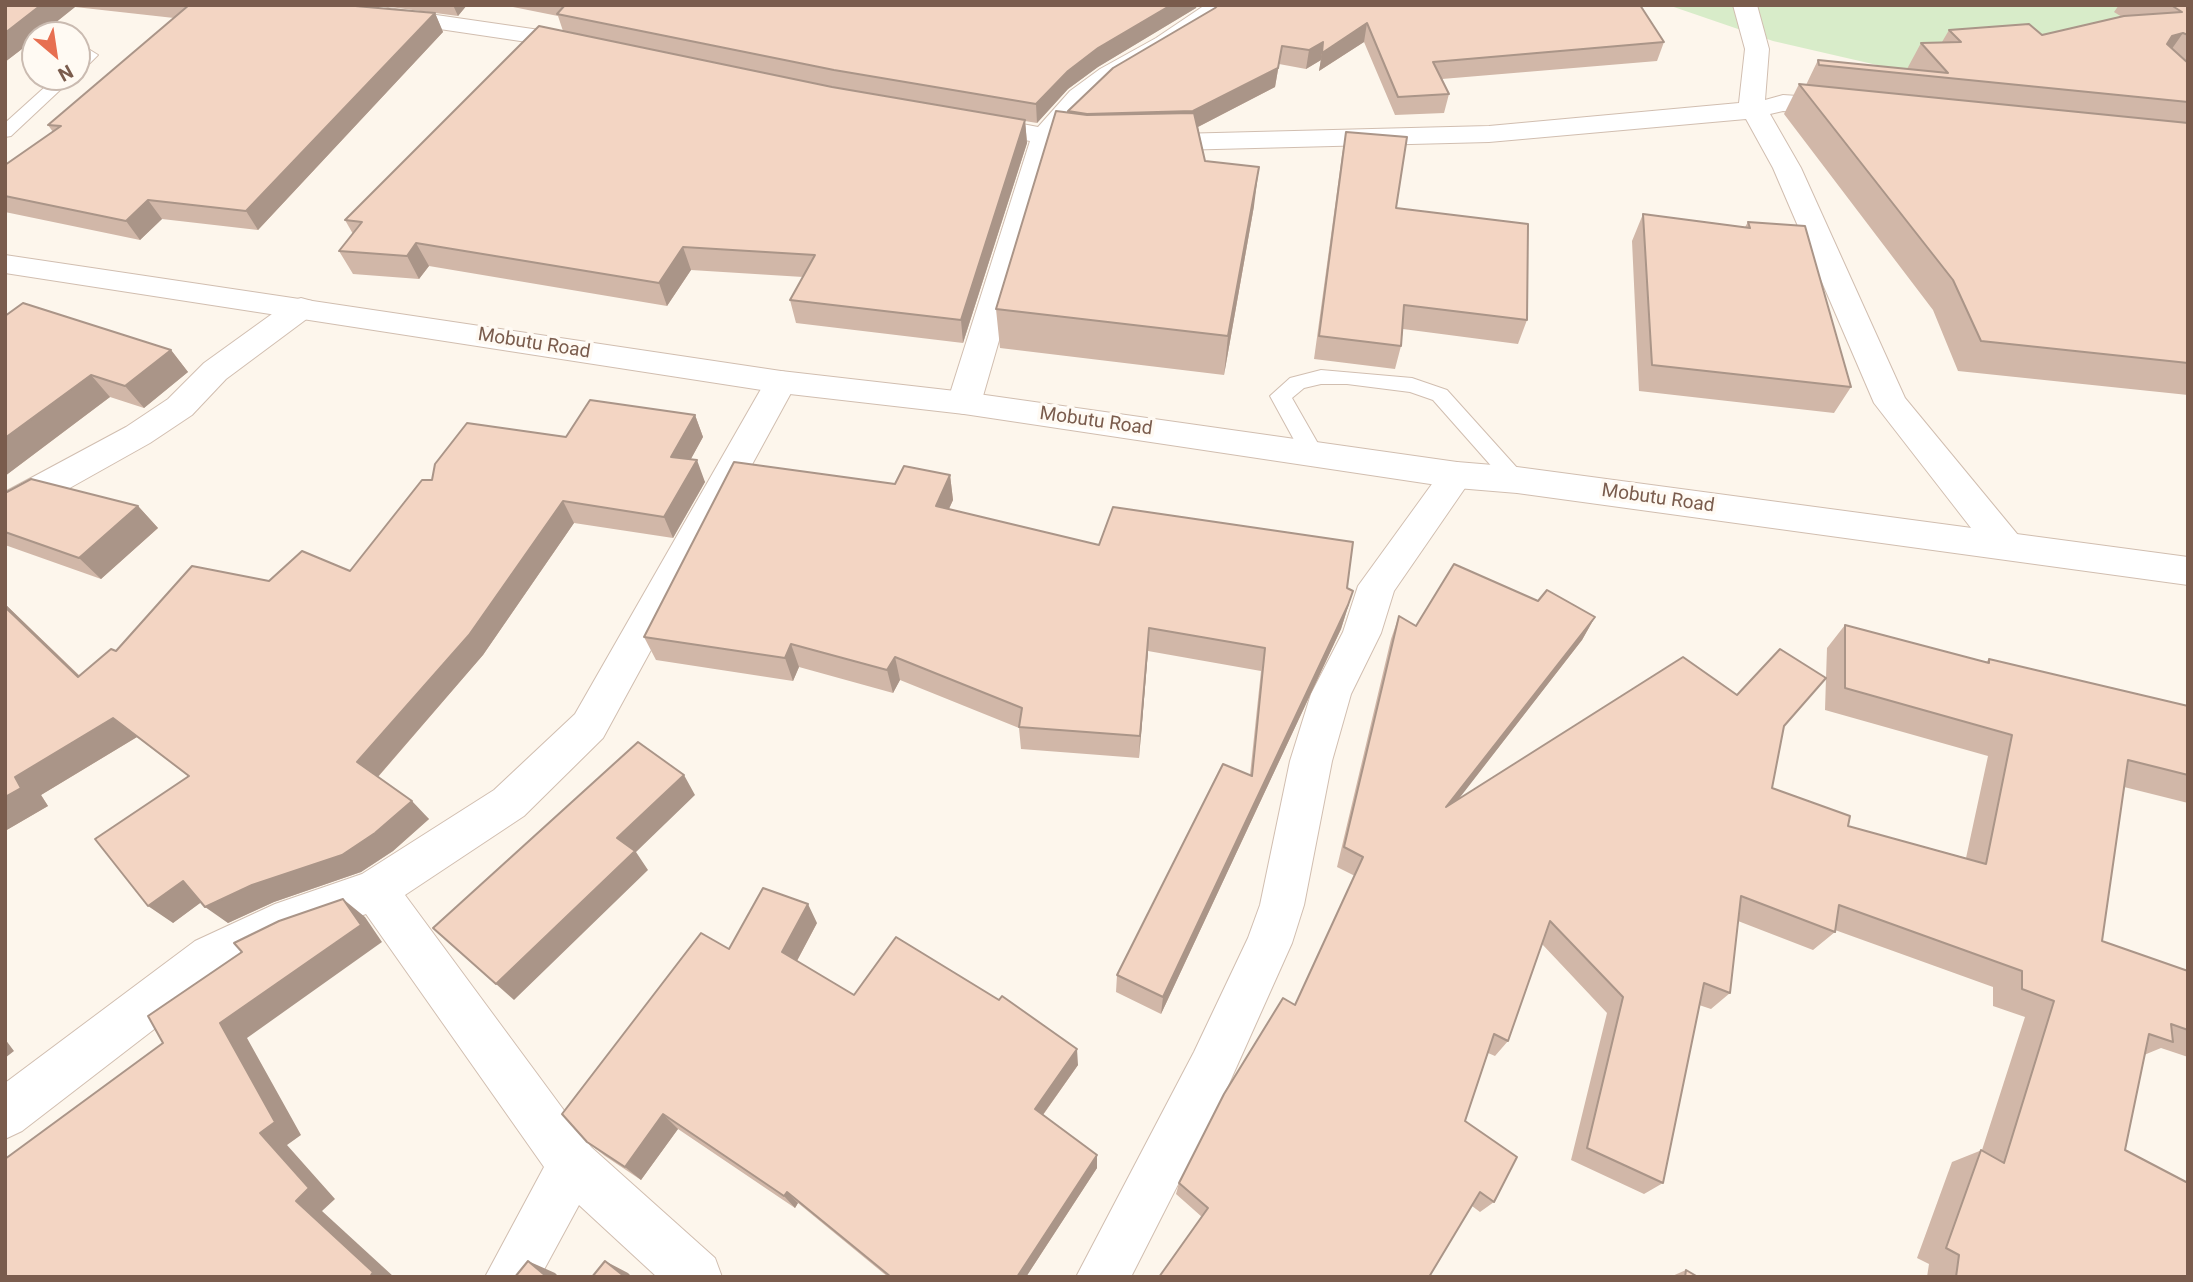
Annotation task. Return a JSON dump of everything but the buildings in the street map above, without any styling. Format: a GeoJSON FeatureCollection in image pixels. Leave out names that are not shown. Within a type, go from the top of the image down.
{"type":"FeatureCollection","features":[{"type":"Feature","properties":{"kind":"street"},"geometry":{"type":"LineString","coordinates":[[964,403],[1045,135],[1079,97],[1109,74],[1165,43],[1222,5]]}},
{"type":"Feature","properties":{"kind":"street"},"geometry":{"type":"LineString","coordinates":[[1745,5],[1757,49],[1751,97],[1754,110],[1787,168],[1891,403],[2005,545]]}},
{"type":"Feature","properties":{"kind":"street"},"geometry":{"type":"LineString","coordinates":[[361,13],[520,33],[602,48]]}},
{"type":"Feature","properties":{"kind":"street"},"geometry":{"type":"LineString","coordinates":[[951,119],[1074,142],[1100,143],[1476,134],[1754,110],[1783,103],[1868,110]]}},
{"type":"Feature","properties":{"kind":"street","name":"Mobutu Road"},"geometry":{"type":"LineString","coordinates":[[5,264],[781,382],[964,403],[1457,475],[1517,480],[2188,571]]}},
{"type":"Feature","properties":{"kind":"street"},"geometry":{"type":"LineString","coordinates":[[5,508],[138,435],[180,407],[215,371],[301,308]]}},
{"type":"Feature","properties":{"kind":"street"},"geometry":{"type":"LineString","coordinates":[[5,1114],[211,957],[291,919],[375,890],[509,803],[589,726],[781,382]]}},
{"type":"Feature","properties":{"kind":"street"},"geometry":{"type":"LineString","coordinates":[[1102,1277],[1211,1069],[1269,943],[1282,905],[1311,761],[1331,694],[1362,634],[1377,586],[1457,475]]}},
{"type":"Feature","properties":{"kind":"street"},"geometry":{"type":"LineString","coordinates":[[375,890],[573,1165],[696,1277]]}},
{"type":"Feature","properties":{"kind":"street"},"geometry":{"type":"LineString","coordinates":[[512,1277],[573,1165]]}},
{"type":"Feature","properties":{"kind":"lane"},"geometry":{"type":"LineString","coordinates":[[5,132],[50,91]]}},
{"type":"Feature","properties":{"kind":"lane"},"geometry":{"type":"LineString","coordinates":[[1313,454],[1280,396],[1297,383],[1321,377],[1347,377],[1412,386],[1440,395],[1517,480]]}},
{"type":"Feature","properties":{"kind":"green space"},"geometry":{"type":"Polygon","coordinates":[[[1668,5],[2141,5],[2158,33],[1903,71],[1773,41],[1668,5]]]}}]}
